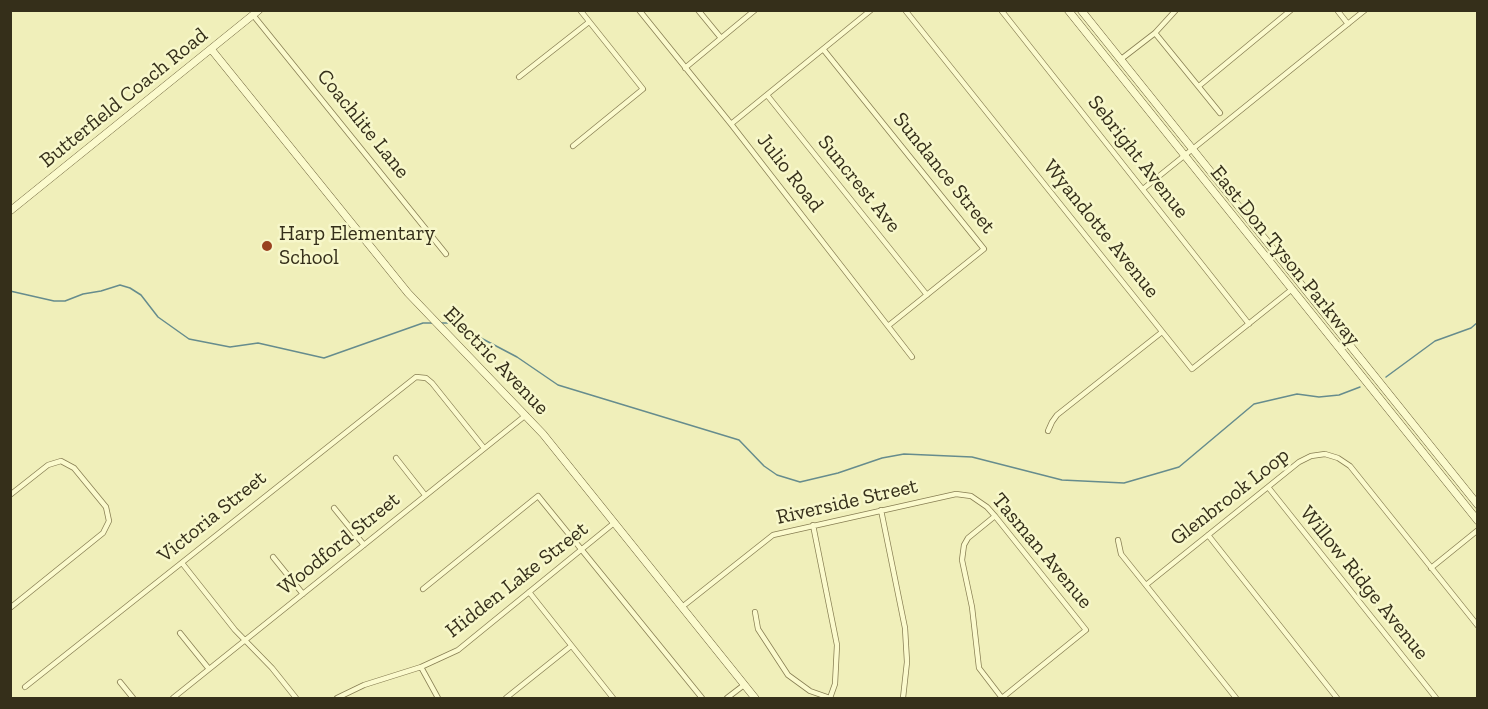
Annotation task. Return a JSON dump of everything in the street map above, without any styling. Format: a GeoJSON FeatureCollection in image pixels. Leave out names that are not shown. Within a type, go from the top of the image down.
{"type":"FeatureCollection","features":[{"type":"Feature","properties":{"kind":"main road","name":"East Don Tyson Parkway"},"geometry":{"type":"LineString","coordinates":[[1068,10],[1478,521]]}},
{"type":"Feature","properties":{"kind":"main road","name":"East Don Tyson Parkway"},"geometry":{"type":"LineString","coordinates":[[1081,10],[1478,505]]}},
{"type":"Feature","properties":{"kind":"main road","name":"Butterfield Coach Road"},"geometry":{"type":"LineString","coordinates":[[10,211],[256,13]]}},
{"type":"Feature","properties":{"kind":"main road","name":"Electric Avenue"},"geometry":{"type":"LineString","coordinates":[[211,48],[424,311],[526,415],[755,699]]}},
{"type":"Feature","properties":{"kind":"street"},"geometry":{"type":"LineString","coordinates":[[573,146],[643,89],[580,10]]}},
{"type":"Feature","properties":{"kind":"street","name":"Julio Road"},"geometry":{"type":"LineString","coordinates":[[639,10],[731,124],[912,357]]}},
{"type":"Feature","properties":{"kind":"street"},"geometry":{"type":"LineString","coordinates":[[698,10],[721,38]]}},
{"type":"Feature","properties":{"kind":"street"},"geometry":{"type":"LineString","coordinates":[[685,68],[755,10]]}},
{"type":"Feature","properties":{"kind":"street"},"geometry":{"type":"LineString","coordinates":[[731,124],[871,10]]}},
{"type":"Feature","properties":{"kind":"street","name":"Wyandotte Avenue"},"geometry":{"type":"LineString","coordinates":[[905,10],[1192,369],[1291,290]]}},
{"type":"Feature","properties":{"kind":"street","name":"Sebright Avenue"},"geometry":{"type":"LineString","coordinates":[[1001,10],[1249,324]]}},
{"type":"Feature","properties":{"kind":"street"},"geometry":{"type":"LineString","coordinates":[[1120,60],[1155,33],[1176,10]]}},
{"type":"Feature","properties":{"kind":"street"},"geometry":{"type":"LineString","coordinates":[[1199,86],[1291,10]]}},
{"type":"Feature","properties":{"kind":"street"},"geometry":{"type":"LineString","coordinates":[[1337,10],[1348,24]]}},
{"type":"Feature","properties":{"kind":"street"},"geometry":{"type":"LineString","coordinates":[[1143,189],[1365,10]]}},
{"type":"Feature","properties":{"kind":"street","name":"Coachlite Lane"},"geometry":{"type":"LineString","coordinates":[[256,13],[446,254]]}},
{"type":"Feature","properties":{"kind":"street"},"geometry":{"type":"LineString","coordinates":[[519,77],[589,22]]}},
{"type":"Feature","properties":{"kind":"street"},"geometry":{"type":"LineString","coordinates":[[1155,33],[1220,113]]}},
{"type":"Feature","properties":{"kind":"street","name":"Sundance Street"},"geometry":{"type":"LineString","coordinates":[[823,49],[984,249],[888,326]]}},
{"type":"Feature","properties":{"kind":"street","name":"Suncrest Ave"},"geometry":{"type":"LineString","coordinates":[[766,95],[927,295]]}},
{"type":"Feature","properties":{"kind":"street"},"geometry":{"type":"LineString","coordinates":[[1048,431],[1057,415],[1162,332]]}},
{"type":"Feature","properties":{"kind":"street","name":"Victoria Street"},"geometry":{"type":"LineString","coordinates":[[25,687],[411,380],[421,376],[432,382],[484,448]]}},
{"type":"Feature","properties":{"kind":"street","name":"Woodford Street"},"geometry":{"type":"LineString","coordinates":[[173,699],[526,415]]}},
{"type":"Feature","properties":{"kind":"street","name":"Glenbrook Loop"},"geometry":{"type":"LineString","coordinates":[[1146,585],[1299,462],[1311,456],[1324,454],[1338,458],[1350,466],[1478,626]]}},
{"type":"Feature","properties":{"kind":"street"},"geometry":{"type":"LineString","coordinates":[[396,458],[425,495]]}},
{"type":"Feature","properties":{"kind":"street"},"geometry":{"type":"LineString","coordinates":[[10,495],[48,465],[61,461],[74,468],[106,507],[109,521],[103,533],[10,608]]}},
{"type":"Feature","properties":{"kind":"street","name":"Willow Ridge Avenue"},"geometry":{"type":"LineString","coordinates":[[1268,487],[1436,699]]}},
{"type":"Feature","properties":{"kind":"street","name":"Riverside Street"},"geometry":{"type":"LineString","coordinates":[[682,607],[773,535],[956,494],[970,496]]}},
{"type":"Feature","properties":{"kind":"street"},"geometry":{"type":"LineString","coordinates":[[423,589],[538,496],[702,699]]}},
{"type":"Feature","properties":{"kind":"street","name":"Tasman Avenue"},"geometry":{"type":"LineString","coordinates":[[970,496],[995,516],[1086,630],[1002,699]]}},
{"type":"Feature","properties":{"kind":"street"},"geometry":{"type":"LineString","coordinates":[[334,508],[364,545]]}},
{"type":"Feature","properties":{"kind":"street"},"geometry":{"type":"LineString","coordinates":[[881,510],[905,628],[907,662],[903,699]]}},
{"type":"Feature","properties":{"kind":"street"},"geometry":{"type":"LineString","coordinates":[[995,516],[968,538],[964,545],[962,560],[972,607],[979,668],[1002,699]]}},
{"type":"Feature","properties":{"kind":"street","name":"Hidden Lake Street"},"geometry":{"type":"LineString","coordinates":[[337,699],[348,692],[421,667],[458,650],[614,523]]}},
{"type":"Feature","properties":{"kind":"street"},"geometry":{"type":"LineString","coordinates":[[755,612],[758,629],[788,675],[804,687],[830,698],[835,684],[837,645],[813,525]]}},
{"type":"Feature","properties":{"kind":"street"},"geometry":{"type":"LineString","coordinates":[[1431,568],[1478,530]]}},
{"type":"Feature","properties":{"kind":"street"},"geometry":{"type":"LineString","coordinates":[[1208,536],[1337,699]]}},
{"type":"Feature","properties":{"kind":"street"},"geometry":{"type":"LineString","coordinates":[[1118,540],[1121,554],[1236,699]]}},
{"type":"Feature","properties":{"kind":"street"},"geometry":{"type":"LineString","coordinates":[[273,557],[303,594]]}},
{"type":"Feature","properties":{"kind":"street"},"geometry":{"type":"LineString","coordinates":[[182,562],[296,699]]}},
{"type":"Feature","properties":{"kind":"street"},"geometry":{"type":"LineString","coordinates":[[529,592],[613,699]]}},
{"type":"Feature","properties":{"kind":"street"},"geometry":{"type":"LineString","coordinates":[[180,633],[209,669]]}},
{"type":"Feature","properties":{"kind":"street"},"geometry":{"type":"LineString","coordinates":[[506,699],[571,646]]}},
{"type":"Feature","properties":{"kind":"street"},"geometry":{"type":"LineString","coordinates":[[421,667],[438,699]]}},
{"type":"Feature","properties":{"kind":"street"},"geometry":{"type":"LineString","coordinates":[[120,682],[133,699]]}},
{"type":"Feature","properties":{"kind":"street"},"geometry":{"type":"LineString","coordinates":[[727,699],[744,684]]}},
{"type":"Feature","properties":{"kind":"street"},"geometry":{"type":"LineString","coordinates":[[348,692],[352,699]]}},
{"type":"Feature","properties":{"kind":"waterway"},"geometry":{"type":"LineString","coordinates":[[10,291],[54,301],[65,301],[120,285],[141,295],[158,317],[189,339],[230,347],[258,343],[324,358],[423,323],[433,323]]}},
{"type":"Feature","properties":{"kind":"waterway"},"geometry":{"type":"LineString","coordinates":[[1386,377],[1435,341],[1471,328],[1478,322]]}},
{"type":"Feature","properties":{"kind":"waterway"},"geometry":{"type":"LineString","coordinates":[[441,323],[460,327],[517,357],[558,385],[739,440],[764,466],[777,475],[800,482],[838,473],[882,458],[904,454],[972,457],[1062,480],[1124,483],[1179,467],[1254,404],[1297,394],[1319,397],[1339,395],[1360,387]]}},
{"type":"Feature","properties":{"kind":"place","name":"Harp Elementary School"},"geometry":{"type":"Point","coordinates":[267,246]}}]}
